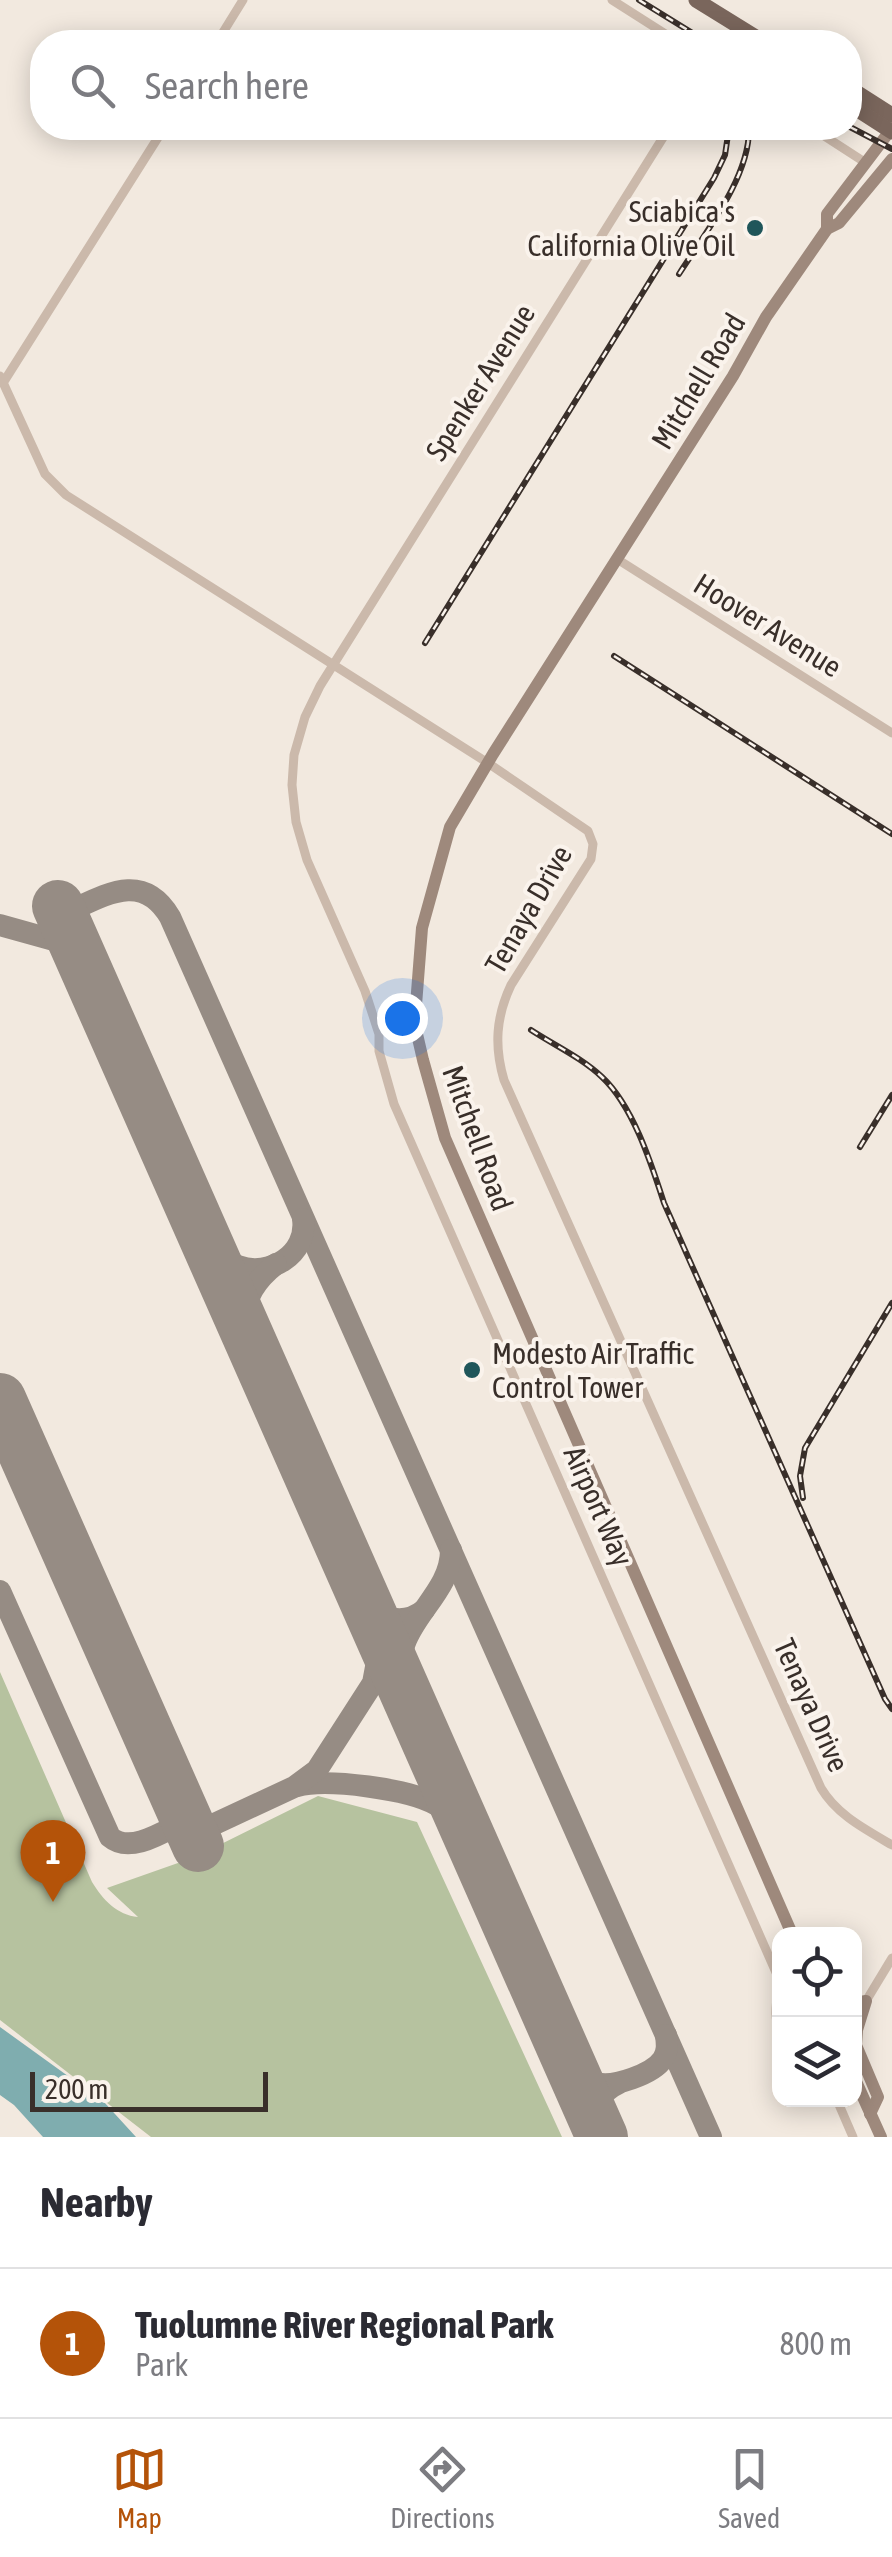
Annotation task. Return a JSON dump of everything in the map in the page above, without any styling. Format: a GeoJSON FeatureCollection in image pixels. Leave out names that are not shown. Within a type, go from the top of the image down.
{"type":"FeatureCollection","features":[{"type":"Feature","properties":{"kind":"main road"},"geometry":{"type":"LineString","coordinates":[[702,2],[745,30]]}},
{"type":"Feature","properties":{"kind":"main road"},"geometry":{"type":"LineString","coordinates":[[862,99],[892,126]]}},
{"type":"Feature","properties":{"kind":"main road"},"geometry":{"type":"LineString","coordinates":[[862,111],[892,126]]}},
{"type":"Feature","properties":{"kind":"main road","name":"Mitchell Road"},"geometry":{"type":"LineString","coordinates":[[827,229],[827,214],[892,126]]}},
{"type":"Feature","properties":{"kind":"main road","name":"Mitchell Road"},"geometry":{"type":"LineString","coordinates":[[789,1927],[449,1149],[427,1080],[416,1006],[422,928],[450,827],[766,317],[827,229],[839,223],[887,176],[892,159]]}},
{"type":"Feature","properties":{"kind":"main road"},"geometry":{"type":"LineString","coordinates":[[858,2017],[857,2050],[878,2097],[870,2114]]}},
{"type":"Feature","properties":{"kind":"main road"},"geometry":{"type":"LineString","coordinates":[[862,2096],[881,2137]]}},
{"type":"Feature","properties":{"kind":"street"},"geometry":{"type":"LineString","coordinates":[[224,30],[243,0]]}},
{"type":"Feature","properties":{"kind":"street"},"geometry":{"type":"LineString","coordinates":[[612,0],[659,30]]}},
{"type":"Feature","properties":{"kind":"street"},"geometry":{"type":"LineString","coordinates":[[2,380],[156,140]]}},
{"type":"Feature","properties":{"kind":"street","name":"Spenker Avenue"},"geometry":{"type":"LineString","coordinates":[[334,664],[662,140]]}},
{"type":"Feature","properties":{"kind":"street"},"geometry":{"type":"LineString","coordinates":[[831,140],[866,162]]}},
{"type":"Feature","properties":{"kind":"street","name":"Tenaya Drive"},"geometry":{"type":"LineString","coordinates":[[2,380],[45,474],[66,495],[488,762],[588,832],[592,844],[588,864],[504,999],[497,1040],[504,1080],[821,1788],[844,1816],[892,1845]]}},
{"type":"Feature","properties":{"kind":"street","name":"Hoover Avenue"},"geometry":{"type":"LineString","coordinates":[[617,559],[892,733]]}},
{"type":"Feature","properties":{"kind":"street","name":"Airport Way"},"geometry":{"type":"LineString","coordinates":[[334,664],[304,717],[294,756],[293,806],[304,851],[365,991],[394,1104],[778,1977],[775,2017]]}},
{"type":"Feature","properties":{"kind":"street"},"geometry":{"type":"LineString","coordinates":[[862,1999],[892,1958]]}},
{"type":"Feature","properties":{"kind":"street"},"geometry":{"type":"LineString","coordinates":[[840,2107],[853,2137]]}},
{"type":"Feature","properties":{"kind":"green space"},"geometry":{"type":"Polygon","coordinates":[[[0,1672],[92,1882],[106,1900],[124,1913],[138,1917],[107,1888],[195,1857],[318,1796],[417,1822],[562,2137],[151,2137],[0,2020],[0,1672]]]}},
{"type":"Feature","properties":{"kind":"water"},"geometry":{"type":"Polygon","coordinates":[[[0,2027],[104,2102],[136,2137],[43,2137],[0,2095],[0,2027]]]}},
{"type":"Feature","properties":{"kind":"taxiway"},"geometry":{"type":"LineString","coordinates":[[61,915],[105,895],[133,890],[159,902],[170,917],[711,2137]]}},
{"type":"Feature","properties":{"kind":"taxiway"},"geometry":{"type":"LineString","coordinates":[[0,925],[75,946]]}},
{"type":"Feature","properties":{"kind":"taxiway"},"geometry":{"type":"LineString","coordinates":[[206,1241],[233,1264],[262,1269],[274,1266],[293,1252],[303,1232],[303,1219]]}},
{"type":"Feature","properties":{"kind":"taxiway"},"geometry":{"type":"LineString","coordinates":[[247,1334],[245,1314],[250,1295],[276,1264]]}},
{"type":"Feature","properties":{"kind":"taxiway"},"geometry":{"type":"LineString","coordinates":[[0,1433],[6,1421],[4,1409]]}},
{"type":"Feature","properties":{"kind":"taxiway"},"geometry":{"type":"LineString","coordinates":[[0,1448],[23,1463],[35,1479]]}},
{"type":"Feature","properties":{"kind":"taxiway"},"geometry":{"type":"LineString","coordinates":[[405,1691],[403,1649],[441,1585],[451,1550]]}},
{"type":"Feature","properties":{"kind":"taxiway"},"geometry":{"type":"LineString","coordinates":[[0,1591],[110,1837],[118,1842],[138,1842],[187,1820]]}},
{"type":"Feature","properties":{"kind":"taxiway"},"geometry":{"type":"LineString","coordinates":[[365,1600],[377,1612],[392,1618],[408,1618],[424,1610]]}},
{"type":"Feature","properties":{"kind":"taxiway"},"geometry":{"type":"LineString","coordinates":[[193,1834],[294,1787],[317,1770],[373,1683],[379,1651],[375,1623]]}},
{"type":"Feature","properties":{"kind":"taxiway"},"geometry":{"type":"LineString","coordinates":[[297,1786],[347,1784],[408,1794],[437,1805],[470,1839]]}},
{"type":"Feature","properties":{"kind":"taxiway"},"geometry":{"type":"LineString","coordinates":[[570,2064],[592,2082],[622,2082],[658,2065],[666,2053],[666,2035]]}},
{"type":"Feature","properties":{"kind":"taxiway"},"geometry":{"type":"LineString","coordinates":[[597,2125],[600,2100],[619,2083]]}},
{"type":"Feature","properties":{"kind":"runway"},"geometry":{"type":"LineString","coordinates":[[58,906],[602,2137]]}},
{"type":"Feature","properties":{"kind":"runway"},"geometry":{"type":"LineString","coordinates":[[0,1399],[198,1846]]}},
{"type":"Feature","properties":{"kind":"railway"},"geometry":{"type":"LineString","coordinates":[[639,0],[688,30]]}},
{"type":"Feature","properties":{"kind":"railway"},"geometry":{"type":"LineString","coordinates":[[862,133],[892,149]]}},
{"type":"Feature","properties":{"kind":"railway"},"geometry":{"type":"LineString","coordinates":[[425,643],[714,178],[727,140]]}},
{"type":"Feature","properties":{"kind":"railway"},"geometry":{"type":"LineString","coordinates":[[679,274],[734,185],[748,140]]}},
{"type":"Feature","properties":{"kind":"railway"},"geometry":{"type":"LineString","coordinates":[[614,656],[892,834]]}},
{"type":"Feature","properties":{"kind":"railway"},"geometry":{"type":"LineString","coordinates":[[531,1030],[602,1077],[632,1119],[664,1203],[892,1709]]}},
{"type":"Feature","properties":{"kind":"railway"},"geometry":{"type":"LineString","coordinates":[[860,1147],[892,1095]]}},
{"type":"Feature","properties":{"kind":"railway"},"geometry":{"type":"LineString","coordinates":[[803,1498],[800,1476],[805,1448],[892,1303]]}},
{"type":"Feature","properties":{"kind":"place","name":"Sciabica's California Olive Oil"},"geometry":{"type":"Point","coordinates":[755,228]}},
{"type":"Feature","properties":{"kind":"place","name":"Modesto Air Traffic Control Tower"},"geometry":{"type":"Point","coordinates":[472,1370]}},
{"type":"Feature","properties":{"kind":"place","name":"Tuolumne River Regional Park"},"geometry":{"type":"Point","coordinates":[53,1902]}}]}
